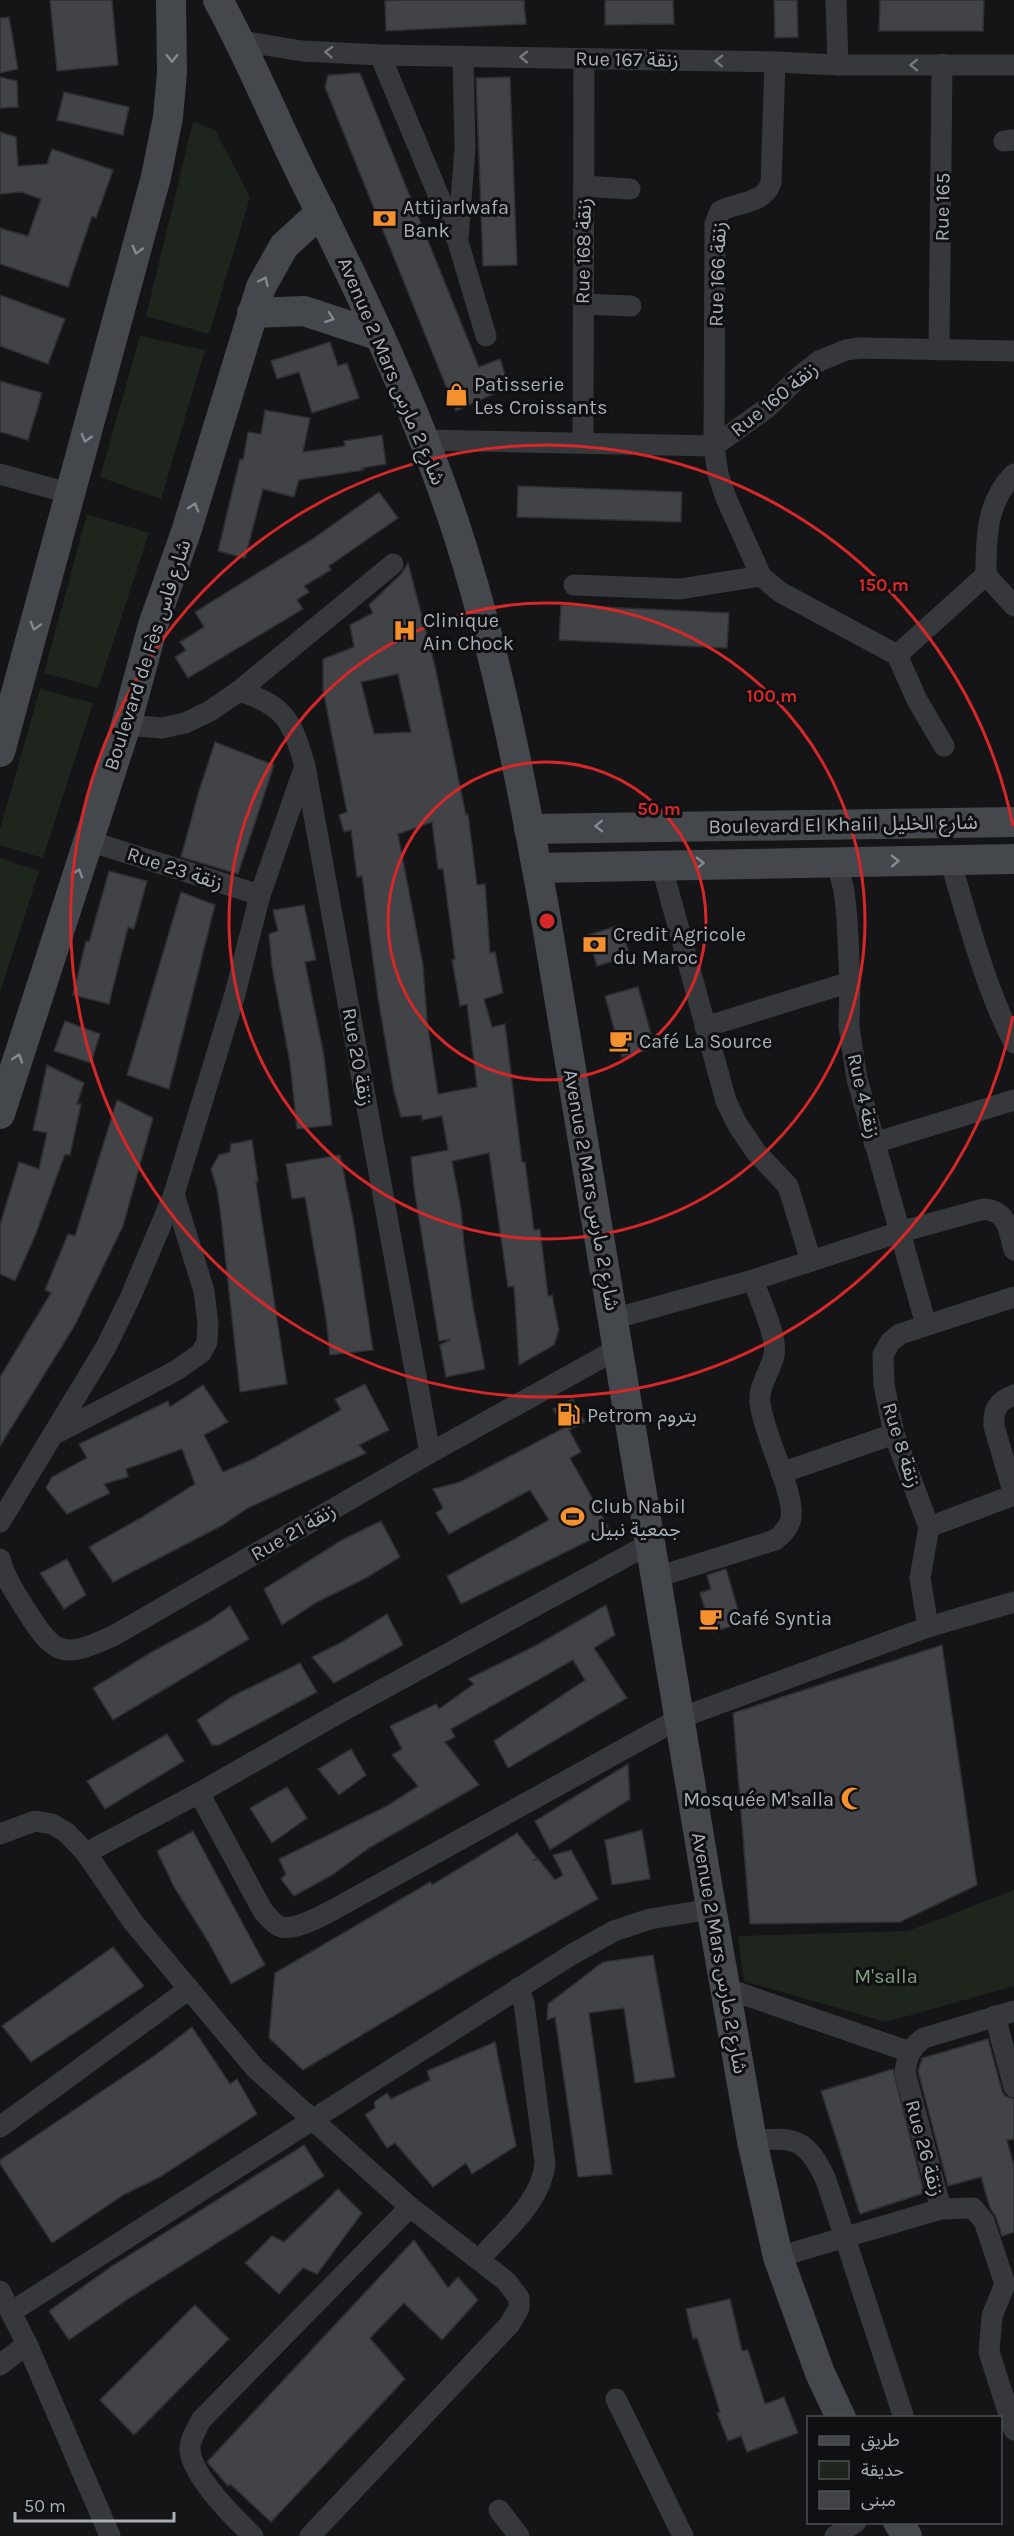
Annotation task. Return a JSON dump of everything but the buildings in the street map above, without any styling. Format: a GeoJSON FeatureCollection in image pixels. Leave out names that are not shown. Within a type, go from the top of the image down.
{"type":"FeatureCollection","features":[{"type":"Feature","properties":{"kind":"main road"},"geometry":{"type":"LineString","coordinates":[[0,752],[72,494],[156,177],[168,117],[172,73],[171,0]]}},
{"type":"Feature","properties":{"kind":"main road","name":"Avenue 2 Mars شارع 2 مارس"},"geometry":{"type":"LineString","coordinates":[[218,0],[241,41],[380,336],[426,440],[453,519],[482,617],[521,783],[537,868],[752,2141],[778,2257],[820,2373],[840,2416]]}},
{"type":"Feature","properties":{"kind":"main road","name":"Boulevard de Fès شارع فاس"},"geometry":{"type":"LineString","coordinates":[[0,1114],[126,725],[153,625],[186,532],[261,287],[284,246],[321,212]]}},
{"type":"Feature","properties":{"kind":"main road"},"geometry":{"type":"LineString","coordinates":[[252,313],[304,310],[380,336]]}},
{"type":"Feature","properties":{"kind":"main road","name":"Boulevard El Khalil شارع الخليل"},"geometry":{"type":"LineString","coordinates":[[529,829],[1014,822]]}},
{"type":"Feature","properties":{"kind":"main road","name":"Boulevard El Khalil شارع الخليل"},"geometry":{"type":"LineString","coordinates":[[537,868],[1014,859]]}},
{"type":"Feature","properties":{"kind":"street"},"geometry":{"type":"LineString","coordinates":[[836,0],[838,66]]}},
{"type":"Feature","properties":{"kind":"street","name":"Rue 167 زنقة"},"geometry":{"type":"LineString","coordinates":[[241,41],[302,51],[380,55],[775,62],[838,66],[1014,65]]}},
{"type":"Feature","properties":{"kind":"street"},"geometry":{"type":"LineString","coordinates":[[380,55],[458,242],[486,336]]}},
{"type":"Feature","properties":{"kind":"street"},"geometry":{"type":"LineString","coordinates":[[458,242],[465,148],[463,56]]}},
{"type":"Feature","properties":{"kind":"street","name":"Rue 168 زنقة"},"geometry":{"type":"LineString","coordinates":[[583,443],[584,59]]}},
{"type":"Feature","properties":{"kind":"street","name":"Rue 166 زنقة"},"geometry":{"type":"LineString","coordinates":[[714,446],[716,224],[720,212],[757,199],[768,190],[771,183],[775,62]]}},
{"type":"Feature","properties":{"kind":"street","name":"Rue 165"},"geometry":{"type":"LineString","coordinates":[[939,350],[942,64]]}},
{"type":"Feature","properties":{"kind":"street"},"geometry":{"type":"LineString","coordinates":[[584,186],[630,189]]}},
{"type":"Feature","properties":{"kind":"street"},"geometry":{"type":"LineString","coordinates":[[583,304],[631,306]]}},
{"type":"Feature","properties":{"kind":"street","name":"Rue 160 زنقة"},"geometry":{"type":"LineString","coordinates":[[426,440],[714,446],[767,408],[819,361],[834,355],[860,348],[1014,351]]}},
{"type":"Feature","properties":{"kind":"street"},"geometry":{"type":"LineString","coordinates":[[714,446],[718,474],[726,498],[761,576],[780,592],[897,655],[917,700],[944,747]]}},
{"type":"Feature","properties":{"kind":"street"},"geometry":{"type":"LineString","coordinates":[[0,474],[72,494]]}},
{"type":"Feature","properties":{"kind":"street"},"geometry":{"type":"LineString","coordinates":[[1014,474],[1000,491],[993,506],[987,530],[986,575],[1014,606]]}},
{"type":"Feature","properties":{"kind":"street"},"geometry":{"type":"LineString","coordinates":[[126,725],[162,728],[185,723],[210,711],[239,691],[393,564]]}},
{"type":"Feature","properties":{"kind":"street"},"geometry":{"type":"LineString","coordinates":[[897,655],[986,575]]}},
{"type":"Feature","properties":{"kind":"street"},"geometry":{"type":"LineString","coordinates":[[574,585],[680,590],[761,576]]}},
{"type":"Feature","properties":{"kind":"street","name":"Rue 20 زنقة"},"geometry":{"type":"LineString","coordinates":[[239,691],[263,698],[284,715],[295,732],[305,766],[430,1453]]}},
{"type":"Feature","properties":{"kind":"street"},"geometry":{"type":"LineString","coordinates":[[2,1517],[106,1347],[130,1298],[174,1194],[235,994],[260,895],[305,766]]}},
{"type":"Feature","properties":{"kind":"street","name":"Rue 23 زنقة"},"geometry":{"type":"LineString","coordinates":[[89,840],[260,895]]}},
{"type":"Feature","properties":{"kind":"street"},"geometry":{"type":"LineString","coordinates":[[950,860],[971,931],[1011,1032]]}},
{"type":"Feature","properties":{"kind":"street","name":"Rue 4 زنقة"},"geometry":{"type":"LineString","coordinates":[[836,861],[844,890],[850,982],[849,1027],[856,1079],[926,1325]]}},
{"type":"Feature","properties":{"kind":"street"},"geometry":{"type":"LineString","coordinates":[[661,864],[726,1101],[737,1124],[756,1152],[788,1186],[812,1261]]}},
{"type":"Feature","properties":{"kind":"street"},"geometry":{"type":"LineString","coordinates":[[705,1027],[850,982]]}},
{"type":"Feature","properties":{"kind":"street"},"geometry":{"type":"LineString","coordinates":[[874,1143],[1014,1100]]}},
{"type":"Feature","properties":{"kind":"street"},"geometry":{"type":"LineString","coordinates":[[54,1435],[177,1370],[201,1353],[207,1342],[208,1324],[204,1291],[174,1194]]}},
{"type":"Feature","properties":{"kind":"street","name":"Rue 21 زنقة"},"geometry":{"type":"LineString","coordinates":[[0,1559],[5,1577],[43,1638],[56,1648],[72,1650],[88,1647],[113,1636],[430,1453],[616,1334],[753,1280],[970,1211],[994,1210],[1007,1225],[1014,1250]]}},
{"type":"Feature","properties":{"kind":"street"},"geometry":{"type":"LineString","coordinates":[[657,1577],[775,1540],[783,1534],[790,1520],[791,1511],[760,1405],[760,1396],[773,1360],[775,1347],[753,1280]]}},
{"type":"Feature","properties":{"kind":"street"},"geometry":{"type":"LineString","coordinates":[[926,1325],[1014,1297]]}},
{"type":"Feature","properties":{"kind":"street","name":"Rue 8 زنقة"},"geometry":{"type":"LineString","coordinates":[[926,1325],[900,1334],[890,1342],[883,1355],[884,1385],[894,1434],[929,1527]]}},
{"type":"Feature","properties":{"kind":"street"},"geometry":{"type":"LineString","coordinates":[[928,1627],[920,1578],[929,1527],[1014,1495],[994,1426],[993,1415],[996,1406],[1004,1399],[1014,1395]]}},
{"type":"Feature","properties":{"kind":"street"},"geometry":{"type":"LineString","coordinates":[[781,1473],[894,1434]]}},
{"type":"Feature","properties":{"kind":"street"},"geometry":{"type":"LineString","coordinates":[[86,1853],[651,1543]]}},
{"type":"Feature","properties":{"kind":"street"},"geometry":{"type":"LineString","coordinates":[[199,1793],[263,1911],[275,1923],[286,1927],[310,1921],[340,1906],[680,1718],[928,1627],[1014,1602]]}},
{"type":"Feature","properties":{"kind":"street"},"geometry":{"type":"LineString","coordinates":[[0,1834],[35,1821],[44,1821],[67,1833],[86,1853],[106,1886],[133,1922],[255,2068],[410,2207],[506,2281],[517,2293],[519,2308],[510,2324],[310,2536]]}},
{"type":"Feature","properties":{"kind":"street"},"geometry":{"type":"LineString","coordinates":[[11,2312],[518,1988],[614,1931],[650,1919],[711,1909]]}},
{"type":"Feature","properties":{"kind":"street"},"geometry":{"type":"LineString","coordinates":[[478,2260],[534,2199],[544,2178],[545,2163],[524,2003],[518,1988]]}},
{"type":"Feature","properties":{"kind":"street"},"geometry":{"type":"LineString","coordinates":[[725,1988],[910,2052],[915,2044],[924,2038],[1004,2013],[1014,2087]]}},
{"type":"Feature","properties":{"kind":"street"},"geometry":{"type":"LineString","coordinates":[[0,2127],[189,1989]]}},
{"type":"Feature","properties":{"kind":"street","name":"Rue 26 زنقة"},"geometry":{"type":"LineString","coordinates":[[910,2052],[905,2072],[941,2209]]}},
{"type":"Feature","properties":{"kind":"street"},"geometry":{"type":"LineString","coordinates":[[752,2141],[782,2138],[792,2140],[816,2159],[826,2180],[903,2416]]}},
{"type":"Feature","properties":{"kind":"street"},"geometry":{"type":"LineString","coordinates":[[778,2257],[941,2209],[961,2206],[973,2208],[979,2212],[1005,2255],[1005,2284],[992,2316],[988,2352],[1010,2426]]}},
{"type":"Feature","properties":{"kind":"street"},"geometry":{"type":"LineString","coordinates":[[253,2536],[210,2490],[196,2468],[190,2451],[191,2440],[201,2420],[410,2207]]}},
{"type":"Feature","properties":{"kind":"street"},"geometry":{"type":"LineString","coordinates":[[0,2291],[27,2344],[110,2536]]}},
{"type":"Feature","properties":{"kind":"street"},"geometry":{"type":"LineString","coordinates":[[0,2365],[27,2344]]}},
{"type":"Feature","properties":{"kind":"street"},"geometry":{"type":"LineString","coordinates":[[616,2399],[683,2536]]}},
{"type":"Feature","properties":{"kind":"street"},"geometry":{"type":"LineString","coordinates":[[499,2510],[519,2536]]}},
{"type":"Feature","properties":{"kind":"street"},"geometry":{"type":"LineString","coordinates":[[835,2536],[854,2524]]}},
{"type":"Feature","properties":{"kind":"green space"},"geometry":{"type":"Polygon","coordinates":[[[193,122],[215,130],[250,197],[209,334],[146,316],[193,122]]]}},
{"type":"Feature","properties":{"kind":"green space"},"geometry":{"type":"Polygon","coordinates":[[[140,336],[205,350],[161,499],[100,477],[140,336]]]}},
{"type":"Feature","properties":{"kind":"green space"},"geometry":{"type":"Polygon","coordinates":[[[87,514],[149,533],[98,688],[44,673],[87,514]]]}},
{"type":"Feature","properties":{"kind":"green space"},"geometry":{"type":"Polygon","coordinates":[[[40,689],[93,703],[43,858],[0,845],[0,829],[40,689]]]}},
{"type":"Feature","properties":{"kind":"green space"},"geometry":{"type":"Polygon","coordinates":[[[0,858],[39,871],[0,992],[0,858]]]}},
{"type":"Feature","properties":{"kind":"green space","name":"M'salla"},"geometry":{"type":"Polygon","coordinates":[[[1014,1890],[1014,1986],[886,2022],[744,1981],[738,1936],[908,1931],[1014,1890]]]}},
{"type":"Feature","properties":{"kind":"place","name":"Attijarlwafa Bank"},"geometry":{"type":"Point","coordinates":[385,218]}},
{"type":"Feature","properties":{"kind":"place","name":"Patisserie Les Croissants"},"geometry":{"type":"Point","coordinates":[456,395]}},
{"type":"Feature","properties":{"kind":"place","name":"Clinique Ain Chock"},"geometry":{"type":"Point","coordinates":[405,631]}},
{"type":"Feature","properties":{"kind":"place","name":"Credit Agricole du Maroc"},"geometry":{"type":"Point","coordinates":[595,945]}},
{"type":"Feature","properties":{"kind":"place","name":"Café La Source"},"geometry":{"type":"Point","coordinates":[621,1041]}},
{"type":"Feature","properties":{"kind":"place","name":"Petrom بتروم"},"geometry":{"type":"Point","coordinates":[569,1415]}},
{"type":"Feature","properties":{"kind":"place","name":"Club Nabil جمعية نبيل"},"geometry":{"type":"Point","coordinates":[573,1517]}},
{"type":"Feature","properties":{"kind":"place","name":"Café Syntia"},"geometry":{"type":"Point","coordinates":[711,1618]}},
{"type":"Feature","properties":{"kind":"place","name":"Mosquée M'salla"},"geometry":{"type":"Point","coordinates":[852,1799]}}]}
